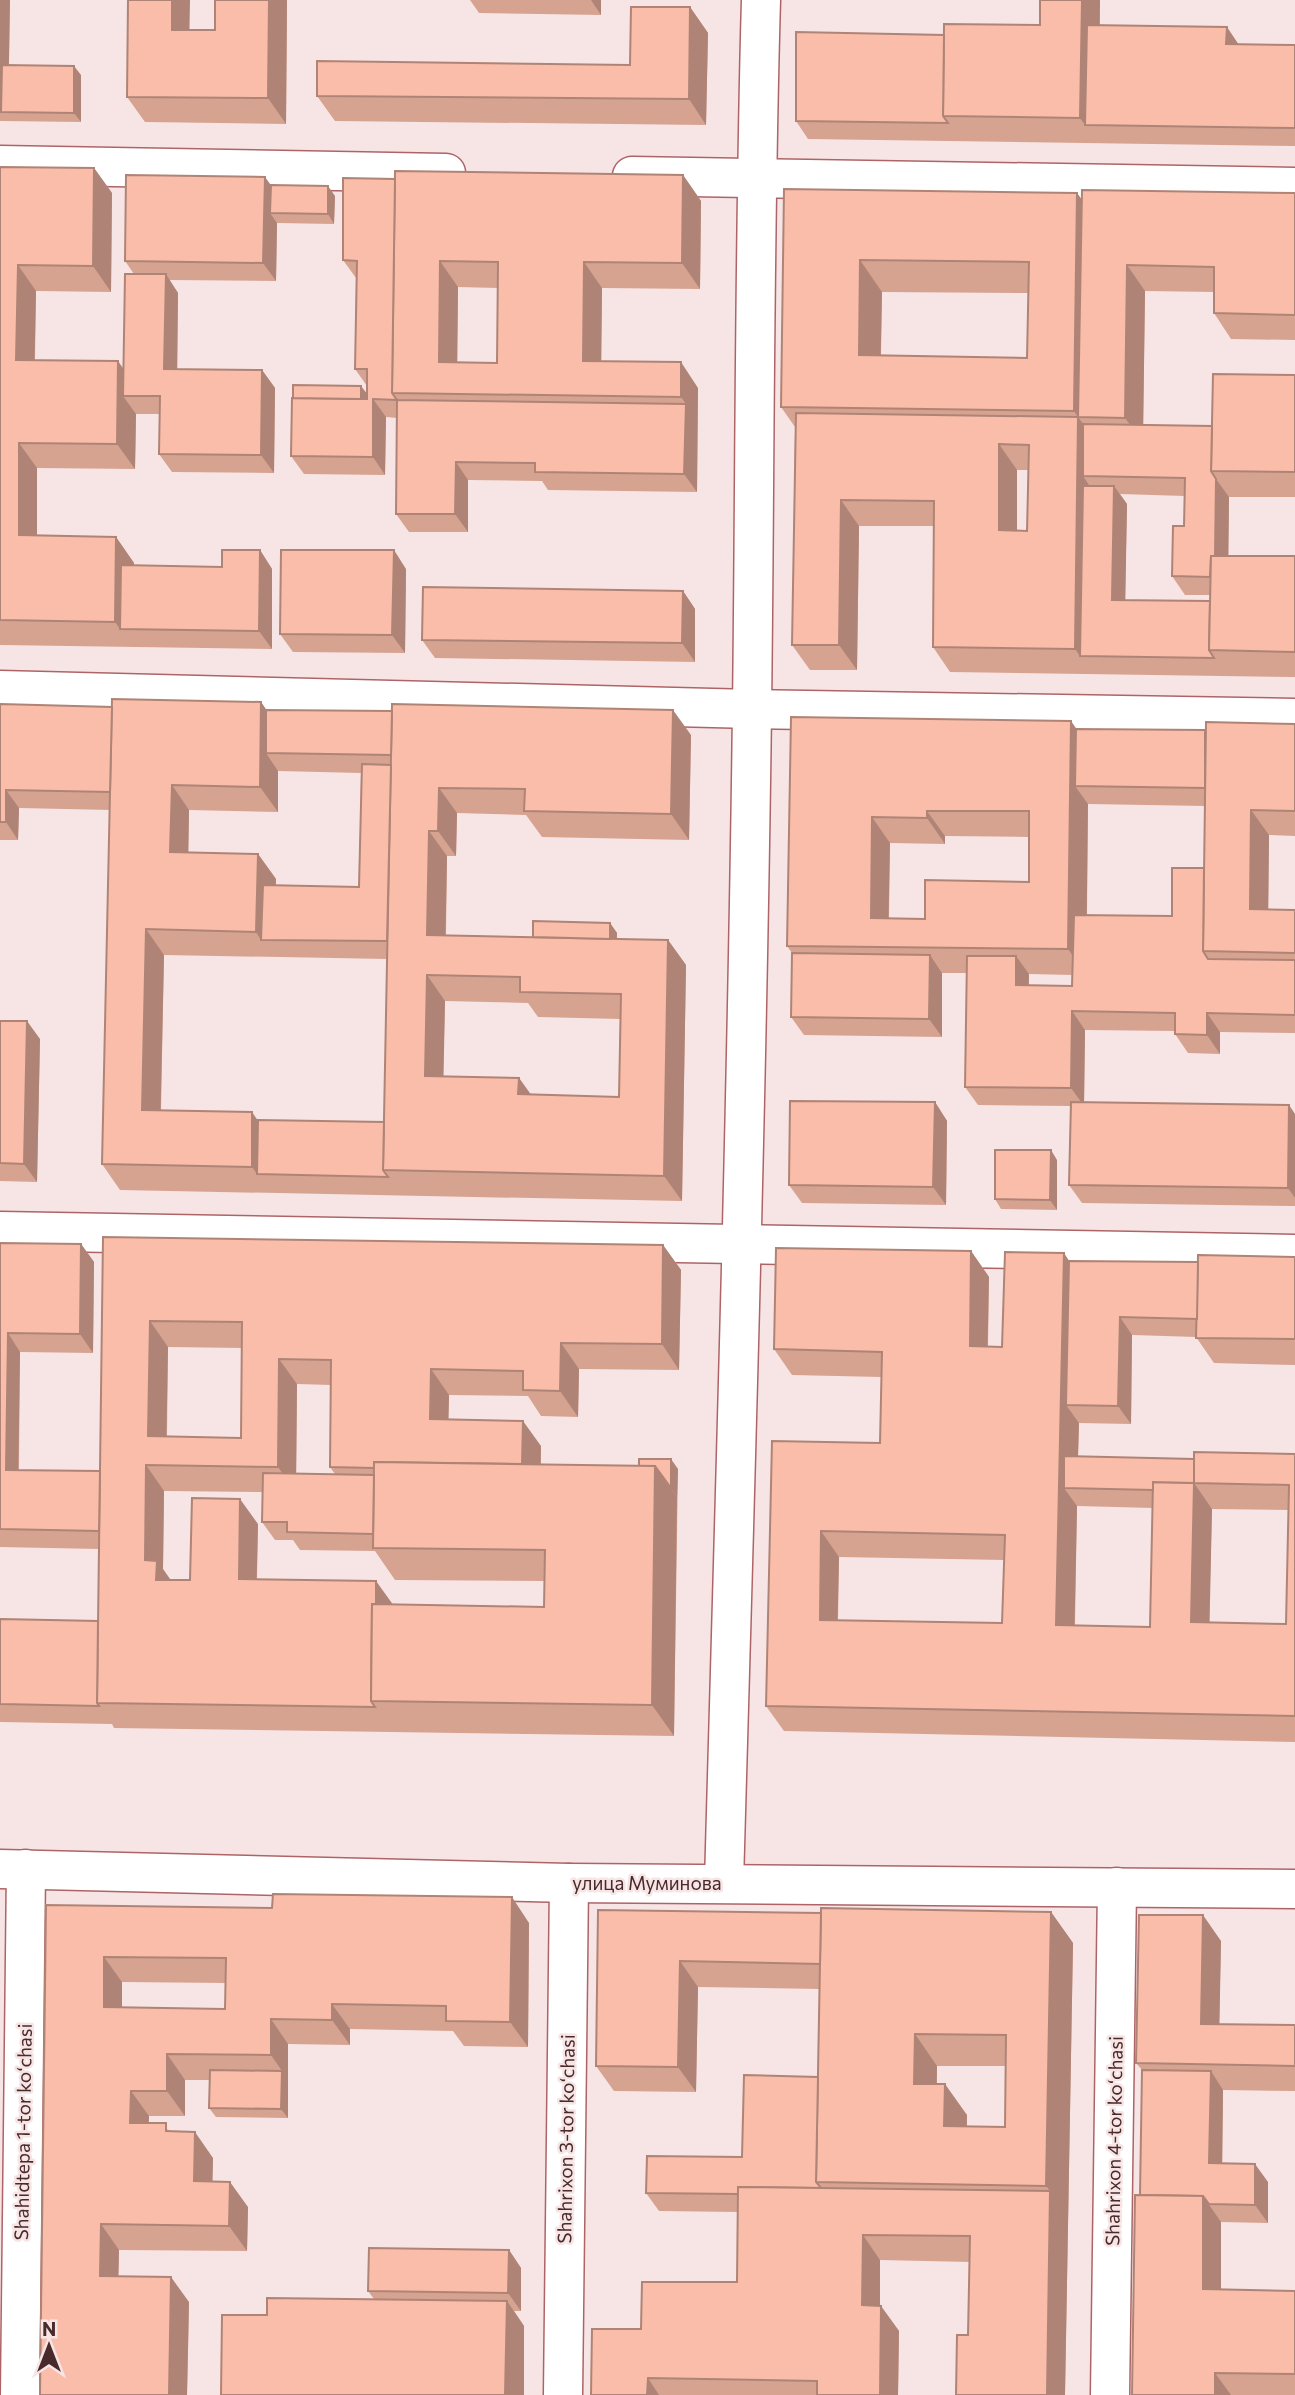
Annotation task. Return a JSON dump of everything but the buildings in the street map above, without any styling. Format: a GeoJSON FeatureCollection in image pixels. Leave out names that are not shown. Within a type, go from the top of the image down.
{"type":"FeatureCollection","features":[{"type":"Feature","properties":{"kind":"street"},"geometry":{"type":"LineString","coordinates":[[724,1884],[743,1244],[752,709],[756,179],[761,0]]}},
{"type":"Feature","properties":{"kind":"street"},"geometry":{"type":"LineString","coordinates":[[0,165],[481,174]]}},
{"type":"Feature","properties":{"kind":"street"},"geometry":{"type":"LineString","coordinates":[[591,176],[1295,187]]}},
{"type":"Feature","properties":{"kind":"street"},"geometry":{"type":"LineString","coordinates":[[0,690],[752,709],[1295,718]]}},
{"type":"Feature","properties":{"kind":"street"},"geometry":{"type":"LineString","coordinates":[[0,1231],[1295,1254]]}},
{"type":"Feature","properties":{"kind":"street","name":"улица Муминова"},"geometry":{"type":"LineString","coordinates":[[13,1869],[569,1884],[1295,1888]]}},
{"type":"Feature","properties":{"kind":"street","name":"Shahidtepa 1-tor koʻchasi"},"geometry":{"type":"LineString","coordinates":[[13,1869],[20,2395]]}},
{"type":"Feature","properties":{"kind":"street","name":"Shahrixon 3-tor koʻchasi"},"geometry":{"type":"LineString","coordinates":[[563,2395],[569,1884]]}},
{"type":"Feature","properties":{"kind":"street","name":"Shahrixon 4-tor koʻchasi"},"geometry":{"type":"LineString","coordinates":[[1110,2395],[1117,1887]]}}]}
